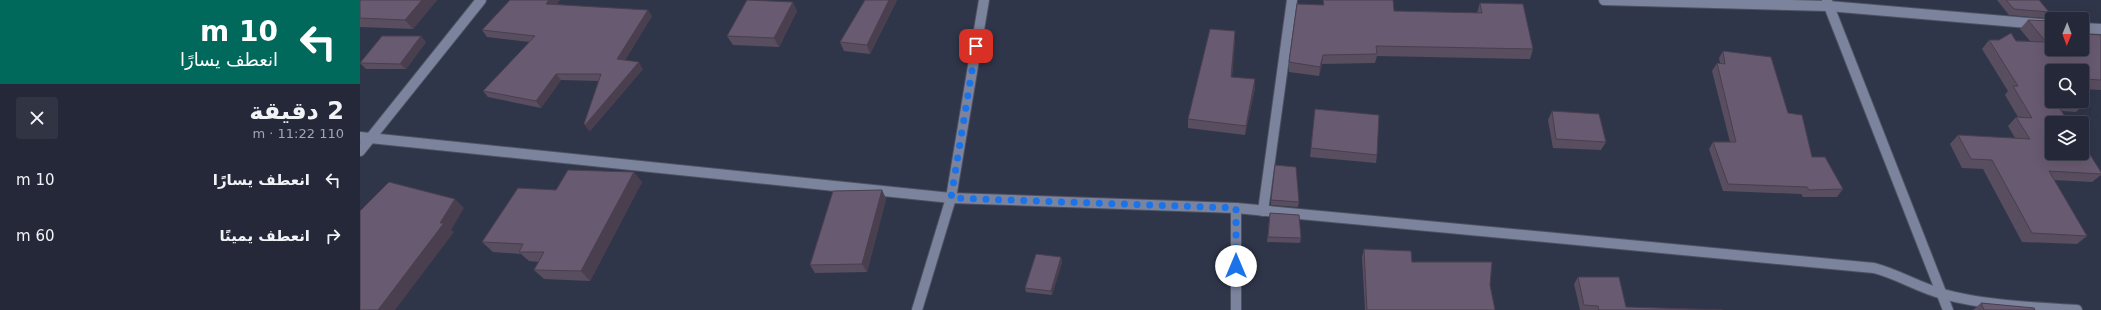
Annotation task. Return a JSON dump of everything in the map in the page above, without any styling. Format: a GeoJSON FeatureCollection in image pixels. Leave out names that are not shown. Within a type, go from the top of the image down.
{"type":"FeatureCollection","features":[{"type":"Feature","properties":{"kind":"street"},"geometry":{"type":"LineString","coordinates":[[360,151],[372,138],[481,0]]}},
{"type":"Feature","properties":{"kind":"street"},"geometry":{"type":"LineString","coordinates":[[917,310],[951,198],[984,0]]}},
{"type":"Feature","properties":{"kind":"street"},"geometry":{"type":"LineString","coordinates":[[1263,211],[1292,0]]}},
{"type":"Feature","properties":{"kind":"street"},"geometry":{"type":"LineString","coordinates":[[1604,0],[1827,3],[2045,24]]}},
{"type":"Feature","properties":{"kind":"street"},"geometry":{"type":"LineString","coordinates":[[1827,3],[1948,310]]}},
{"type":"Feature","properties":{"kind":"street"},"geometry":{"type":"LineString","coordinates":[[2089,28],[2101,29]]}},
{"type":"Feature","properties":{"kind":"street"},"geometry":{"type":"LineString","coordinates":[[360,137],[951,198],[1236,208],[1874,268],[1894,274],[1942,294],[1986,303],[2077,310]]}},
{"type":"Feature","properties":{"kind":"street"},"geometry":{"type":"LineString","coordinates":[[1236,208],[1236,310]]}},
{"type":"Feature","properties":{"kind":"building"},"geometry":{"type":"Polygon","coordinates":[[[360,0],[422,0],[405,20],[360,18],[360,0]]]}},
{"type":"Feature","properties":{"kind":"building"},"geometry":{"type":"Polygon","coordinates":[[[510,0],[549,0],[546,4],[648,10],[617,59],[639,62],[585,125],[584,124],[601,74],[556,74],[536,101],[483,91],[535,36],[482,30],[510,0]]]}},
{"type":"Feature","properties":{"kind":"building"},"geometry":{"type":"Polygon","coordinates":[[[747,0],[793,2],[774,38],[727,36],[747,0]]]}},
{"type":"Feature","properties":{"kind":"building"},"geometry":{"type":"Polygon","coordinates":[[[865,0],[889,0],[867,45],[840,42],[865,0]]]}},
{"type":"Feature","properties":{"kind":"building"},"geometry":{"type":"Polygon","coordinates":[[[1323,0],[1393,0],[1394,11],[1482,13],[1480,3],[1523,4],[1533,49],[1376,46],[1377,54],[1323,55],[1320,67],[1289,62],[1297,4],[1324,5],[1323,0]]]}},
{"type":"Feature","properties":{"kind":"building"},"geometry":{"type":"Polygon","coordinates":[[[2006,0],[2039,0],[2049,12],[2014,9],[2006,0]]]}},
{"type":"Feature","properties":{"kind":"building"},"geometry":{"type":"Polygon","coordinates":[[[2028,20],[2045,21],[2045,41],[2028,20]]]}},
{"type":"Feature","properties":{"kind":"building"},"geometry":{"type":"Polygon","coordinates":[[[1210,29],[1235,31],[1231,77],[1255,79],[1246,126],[1188,119],[1210,29]]]}},
{"type":"Feature","properties":{"kind":"building"},"geometry":{"type":"Polygon","coordinates":[[[2011,33],[2016,41],[2045,42],[2045,56],[2089,56],[2089,34],[2101,35],[2101,80],[2089,79],[2089,64],[2045,64],[2045,108],[2059,108],[2065,116],[2045,116],[2045,160],[2089,160],[2089,153],[2101,172],[2101,174],[2049,171],[2087,236],[2032,233],[1992,160],[1971,159],[1958,135],[2030,139],[2016,117],[2032,118],[2013,86],[2018,86],[1989,40],[1999,40],[2011,33]]]}},
{"type":"Feature","properties":{"kind":"building"},"geometry":{"type":"Polygon","coordinates":[[[382,36],[421,36],[400,64],[360,63],[382,36]]]}},
{"type":"Feature","properties":{"kind":"building"},"geometry":{"type":"Polygon","coordinates":[[[1723,51],[1771,57],[1788,113],[1802,115],[1812,157],[1825,157],[1843,189],[1809,190],[1807,187],[1728,184],[1713,142],[1736,142],[1717,63],[1725,64],[1723,51]]]}},
{"type":"Feature","properties":{"kind":"building"},"geometry":{"type":"Polygon","coordinates":[[[1315,109],[1379,115],[1377,155],[1311,148],[1315,109]]]}},
{"type":"Feature","properties":{"kind":"building"},"geometry":{"type":"Polygon","coordinates":[[[1552,111],[1599,114],[1606,142],[1556,139],[1552,111]]]}},
{"type":"Feature","properties":{"kind":"building"},"geometry":{"type":"Polygon","coordinates":[[[1275,165],[1296,167],[1299,202],[1271,200],[1275,165]]]}},
{"type":"Feature","properties":{"kind":"building"},"geometry":{"type":"Polygon","coordinates":[[[568,170],[634,172],[581,271],[534,270],[544,252],[519,252],[523,244],[482,242],[518,188],[556,190],[568,170]]]}},
{"type":"Feature","properties":{"kind":"building"},"geometry":{"type":"Polygon","coordinates":[[[389,182],[455,199],[440,223],[444,223],[378,310],[360,310],[360,211],[389,182]]]}},
{"type":"Feature","properties":{"kind":"building"},"geometry":{"type":"Polygon","coordinates":[[[882,190],[862,264],[810,265],[833,191],[882,190]]]}},
{"type":"Feature","properties":{"kind":"building"},"geometry":{"type":"Polygon","coordinates":[[[1270,213],[1299,215],[1301,238],[1268,237],[1270,213]]]}},
{"type":"Feature","properties":{"kind":"building"},"geometry":{"type":"Polygon","coordinates":[[[1364,249],[1411,251],[1412,262],[1492,262],[1490,285],[1495,310],[1367,310],[1364,249]]]}},
{"type":"Feature","properties":{"kind":"building"},"geometry":{"type":"Polygon","coordinates":[[[1036,254],[1061,257],[1051,291],[1025,288],[1036,254]]]}},
{"type":"Feature","properties":{"kind":"building"},"geometry":{"type":"Polygon","coordinates":[[[1578,277],[1619,277],[1626,307],[1723,310],[1599,310],[1598,306],[1584,305],[1578,277]]]}},
{"type":"Feature","properties":{"kind":"building"},"geometry":{"type":"Polygon","coordinates":[[[1981,303],[2034,308],[2035,310],[1984,310],[1981,303]]]}},
{"type":"Feature","properties":{"kind":"route"},"geometry":{"type":"LineString","coordinates":[[976,46],[951,198],[1236,208],[1236,266]]}}]}
